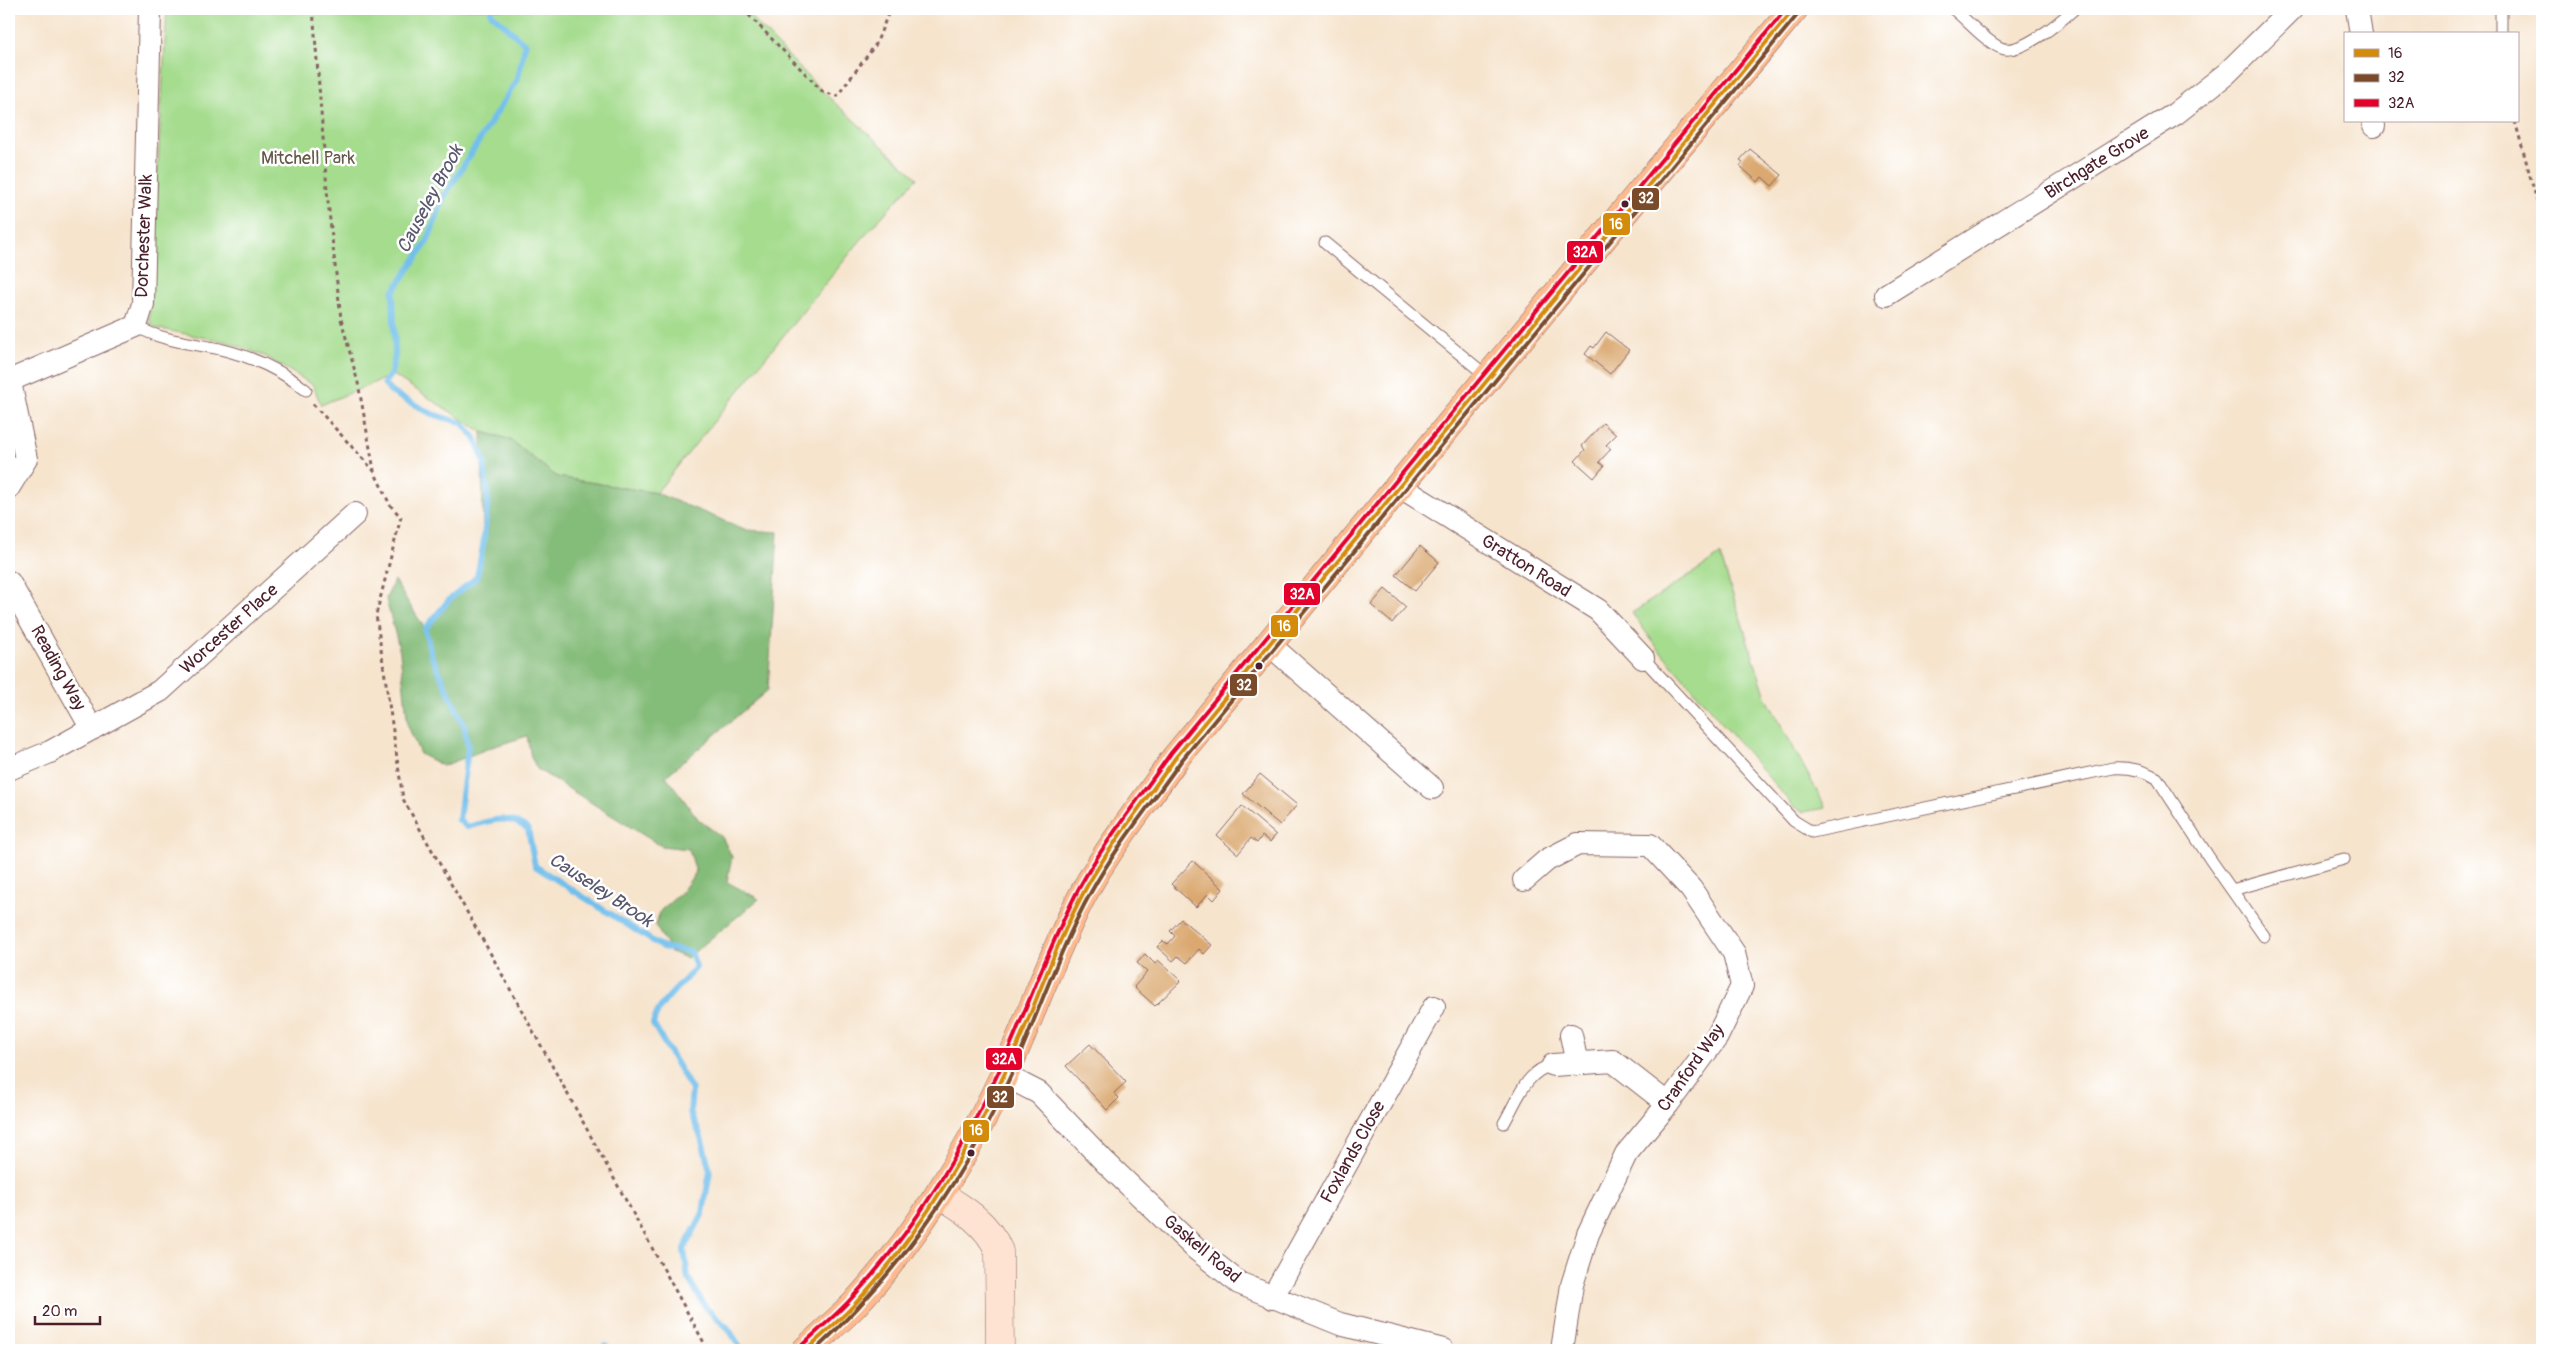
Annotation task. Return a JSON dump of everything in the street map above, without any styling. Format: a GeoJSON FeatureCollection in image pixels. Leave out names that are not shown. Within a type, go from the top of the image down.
{"type":"FeatureCollection","features":[{"type":"Feature","properties":{"kind":"highway"},"geometry":{"type":"LineString","coordinates":[[806,1350],[853,1306],[939,1194],[974,1134],[1004,1075],[1076,907],[1115,841],[1176,757],[1488,377],[1794,9]]}},
{"type":"Feature","properties":{"kind":"street","name":"Dorchester Walk"},"geometry":{"type":"LineString","coordinates":[[136,326],[143,304],[150,9]]}},
{"type":"Feature","properties":{"kind":"street","name":"Birchgate Grove"},"geometry":{"type":"LineString","coordinates":[[1886,295],[2175,114],[2226,74],[2292,9]]}},
{"type":"Feature","properties":{"kind":"street"},"geometry":{"type":"LineString","coordinates":[[2357,9],[2361,32]]}},
{"type":"Feature","properties":{"kind":"street"},"geometry":{"type":"LineString","coordinates":[[9,487],[26,459],[10,379],[136,326]]}},
{"type":"Feature","properties":{"kind":"street","name":"Gratton Road"},"geometry":{"type":"LineString","coordinates":[[1399,486],[1598,610],[1643,658]]}},
{"type":"Feature","properties":{"kind":"street","name":"Worcester Place"},"geometry":{"type":"LineString","coordinates":[[9,769],[50,752],[160,691],[355,514]]}},
{"type":"Feature","properties":{"kind":"street","name":"Reading Way"},"geometry":{"type":"LineString","coordinates":[[9,582],[92,729]]}},
{"type":"Feature","properties":{"kind":"street"},"geometry":{"type":"LineString","coordinates":[[1270,644],[1432,788]]}},
{"type":"Feature","properties":{"kind":"street","name":"Cranford Way"},"geometry":{"type":"LineString","coordinates":[[1524,880],[1547,860],[1578,844],[1650,845],[1691,889],[1734,953],[1742,986],[1717,1037],[1668,1104],[1626,1154],[1588,1234],[1572,1285],[1562,1350]]}},
{"type":"Feature","properties":{"kind":"street","name":"Foxlands Close"},"geometry":{"type":"LineString","coordinates":[[1272,1298],[1434,1007]]}},
{"type":"Feature","properties":{"kind":"street"},"geometry":{"type":"LineString","coordinates":[[1571,1035],[1577,1064]]}},
{"type":"Feature","properties":{"kind":"street"},"geometry":{"type":"LineString","coordinates":[[1553,1065],[1613,1061],[1668,1104]]}},
{"type":"Feature","properties":{"kind":"street","name":"Gaskell Road"},"geometry":{"type":"LineString","coordinates":[[1004,1075],[1039,1092],[1105,1162],[1196,1249],[1239,1283],[1340,1324],[1443,1350]]}},
{"type":"Feature","properties":{"kind":"street"},"geometry":{"type":"LineString","coordinates":[[939,1194],[982,1224],[993,1237],[999,1251],[1000,1350]]}},
{"type":"Feature","properties":{"kind":"lane"},"geometry":{"type":"LineString","coordinates":[[1953,9],[2002,49],[2014,50],[2055,25],[2074,9]]}},
{"type":"Feature","properties":{"kind":"lane"},"geometry":{"type":"LineString","coordinates":[[2501,9],[2501,32]]}},
{"type":"Feature","properties":{"kind":"lane"},"geometry":{"type":"LineString","coordinates":[[1325,243],[1488,377]]}},
{"type":"Feature","properties":{"kind":"lane"},"geometry":{"type":"LineString","coordinates":[[136,326],[156,336],[249,358],[276,368],[306,390]]}},
{"type":"Feature","properties":{"kind":"lane"},"geometry":{"type":"LineString","coordinates":[[1643,658],[1794,821],[1812,832],[2125,767],[2146,772],[2157,778],[2264,936]]}},
{"type":"Feature","properties":{"kind":"lane"},"geometry":{"type":"LineString","coordinates":[[2232,890],[2344,859]]}},
{"type":"Feature","properties":{"kind":"lane"},"geometry":{"type":"LineString","coordinates":[[1504,1123],[1531,1075],[1542,1067],[1553,1065]]}},
{"type":"Feature","properties":{"kind":"path"},"geometry":{"type":"LineString","coordinates":[[313,9],[328,202],[341,318],[358,383],[374,471],[390,505],[401,517],[376,615],[403,798],[708,1350]]}},
{"type":"Feature","properties":{"kind":"path"},"geometry":{"type":"LineString","coordinates":[[743,9],[823,92],[837,96],[876,44],[890,9]]}},
{"type":"Feature","properties":{"kind":"path"},"geometry":{"type":"LineString","coordinates":[[2515,122],[2542,219]]}},
{"type":"Feature","properties":{"kind":"path"},"geometry":{"type":"LineString","coordinates":[[306,390],[315,408],[374,471]]}},
{"type":"Feature","properties":{"kind":"green space","name":"Mitchell Park"},"geometry":{"type":"Polygon","coordinates":[[[167,9],[743,9],[823,92],[917,178],[860,241],[656,493],[557,477],[509,439],[482,432],[393,375],[321,405],[313,385],[267,357],[228,342],[155,328],[149,320],[167,9]]]}},
{"type":"Feature","properties":{"kind":"green space"},"geometry":{"type":"Polygon","coordinates":[[[482,432],[509,439],[557,477],[656,493],[747,530],[778,532],[768,690],[666,776],[699,820],[722,837],[732,857],[727,882],[759,899],[687,958],[671,952],[655,925],[661,910],[681,893],[696,872],[689,849],[661,846],[537,769],[531,757],[527,736],[443,766],[420,754],[408,726],[400,652],[386,599],[394,580],[425,629],[449,600],[477,577],[483,546],[482,432]]]}},
{"type":"Feature","properties":{"kind":"green space"},"geometry":{"type":"Polygon","coordinates":[[[1720,555],[1766,697],[1826,808],[1803,812],[1793,806],[1656,646],[1632,613],[1720,555]]]}},
{"type":"Feature","properties":{"kind":"building"},"geometry":{"type":"Polygon","coordinates":[[[1750,149],[1782,175],[1772,186],[1762,177],[1758,182],[1740,166],[1743,162],[1740,160],[1750,149]]]}},
{"type":"Feature","properties":{"kind":"building"},"geometry":{"type":"Polygon","coordinates":[[[1606,332],[1629,350],[1610,374],[1585,354],[1591,346],[1594,348],[1606,332]]]}},
{"type":"Feature","properties":{"kind":"building"},"geometry":{"type":"Polygon","coordinates":[[[1603,423],[1616,435],[1606,445],[1611,449],[1599,462],[1604,466],[1594,478],[1575,461],[1585,450],[1582,446],[1603,423]]]}},
{"type":"Feature","properties":{"kind":"building"},"geometry":{"type":"Polygon","coordinates":[[[1420,546],[1439,562],[1415,591],[1396,575],[1420,546]]]}},
{"type":"Feature","properties":{"kind":"building"},"geometry":{"type":"Polygon","coordinates":[[[1385,589],[1406,607],[1392,623],[1371,605],[1385,589]]]}},
{"type":"Feature","properties":{"kind":"building"},"geometry":{"type":"Polygon","coordinates":[[[1260,774],[1297,805],[1280,825],[1243,794],[1260,774]]]}},
{"type":"Feature","properties":{"kind":"building"},"geometry":{"type":"Polygon","coordinates":[[[1242,806],[1276,835],[1270,842],[1262,836],[1257,843],[1251,838],[1238,854],[1217,836],[1242,806]]]}},
{"type":"Feature","properties":{"kind":"building"},"geometry":{"type":"Polygon","coordinates":[[[1193,861],[1223,889],[1214,900],[1208,894],[1196,907],[1171,884],[1193,861]]]}},
{"type":"Feature","properties":{"kind":"building"},"geometry":{"type":"Polygon","coordinates":[[[1181,919],[1212,945],[1204,954],[1199,949],[1187,963],[1178,956],[1173,961],[1157,947],[1163,941],[1168,944],[1175,936],[1170,931],[1181,919]]]}},
{"type":"Feature","properties":{"kind":"building"},"geometry":{"type":"Polygon","coordinates":[[[1145,954],[1155,964],[1158,960],[1181,981],[1155,1006],[1134,987],[1147,972],[1137,963],[1145,954]]]}},
{"type":"Feature","properties":{"kind":"building"},"geometry":{"type":"Polygon","coordinates":[[[1090,1044],[1126,1082],[1114,1093],[1119,1098],[1107,1110],[1066,1066],[1090,1044]]]}},
{"type":"Feature","properties":{"kind":"waterway","name":"Causeley Brook"},"geometry":{"type":"LineString","coordinates":[[491,9],[491,13],[525,44],[518,78],[444,197],[427,242],[393,292],[395,355],[391,374],[384,383],[391,392],[432,414],[462,423],[475,438],[484,460],[488,500],[483,546],[477,577],[449,600],[425,629],[431,655],[464,725],[468,747],[459,820],[467,827],[498,820],[512,821],[520,824],[528,829],[535,866],[662,947],[691,952],[696,967],[665,1001],[656,1015],[653,1024],[692,1090],[690,1112],[701,1137],[710,1171],[703,1213],[684,1249],[688,1278],[706,1308],[728,1328],[742,1350]]}},
{"type":"Feature","properties":{"kind":"transit line","name":"32A"},"geometry":{"type":"LineString","coordinates":[[802,1345],[843,1307],[872,1276],[914,1221],[933,1192],[968,1133],[999,1071],[1057,933],[1079,888],[1111,836],[1171,753],[1786,9]]}},
{"type":"Feature","properties":{"kind":"transit line","name":"16"},"geometry":{"type":"LineString","coordinates":[[806,1350],[847,1312],[876,1280],[918,1225],[956,1167],[1004,1075],[1063,934],[1086,888],[1118,838],[1176,757],[1794,9]]}},
{"type":"Feature","properties":{"kind":"transit line","name":"32"},"geometry":{"type":"LineString","coordinates":[[815,1350],[846,1320],[902,1257],[950,1187],[993,1114],[1079,914],[1123,841],[1181,761],[1799,13]]}}]}
